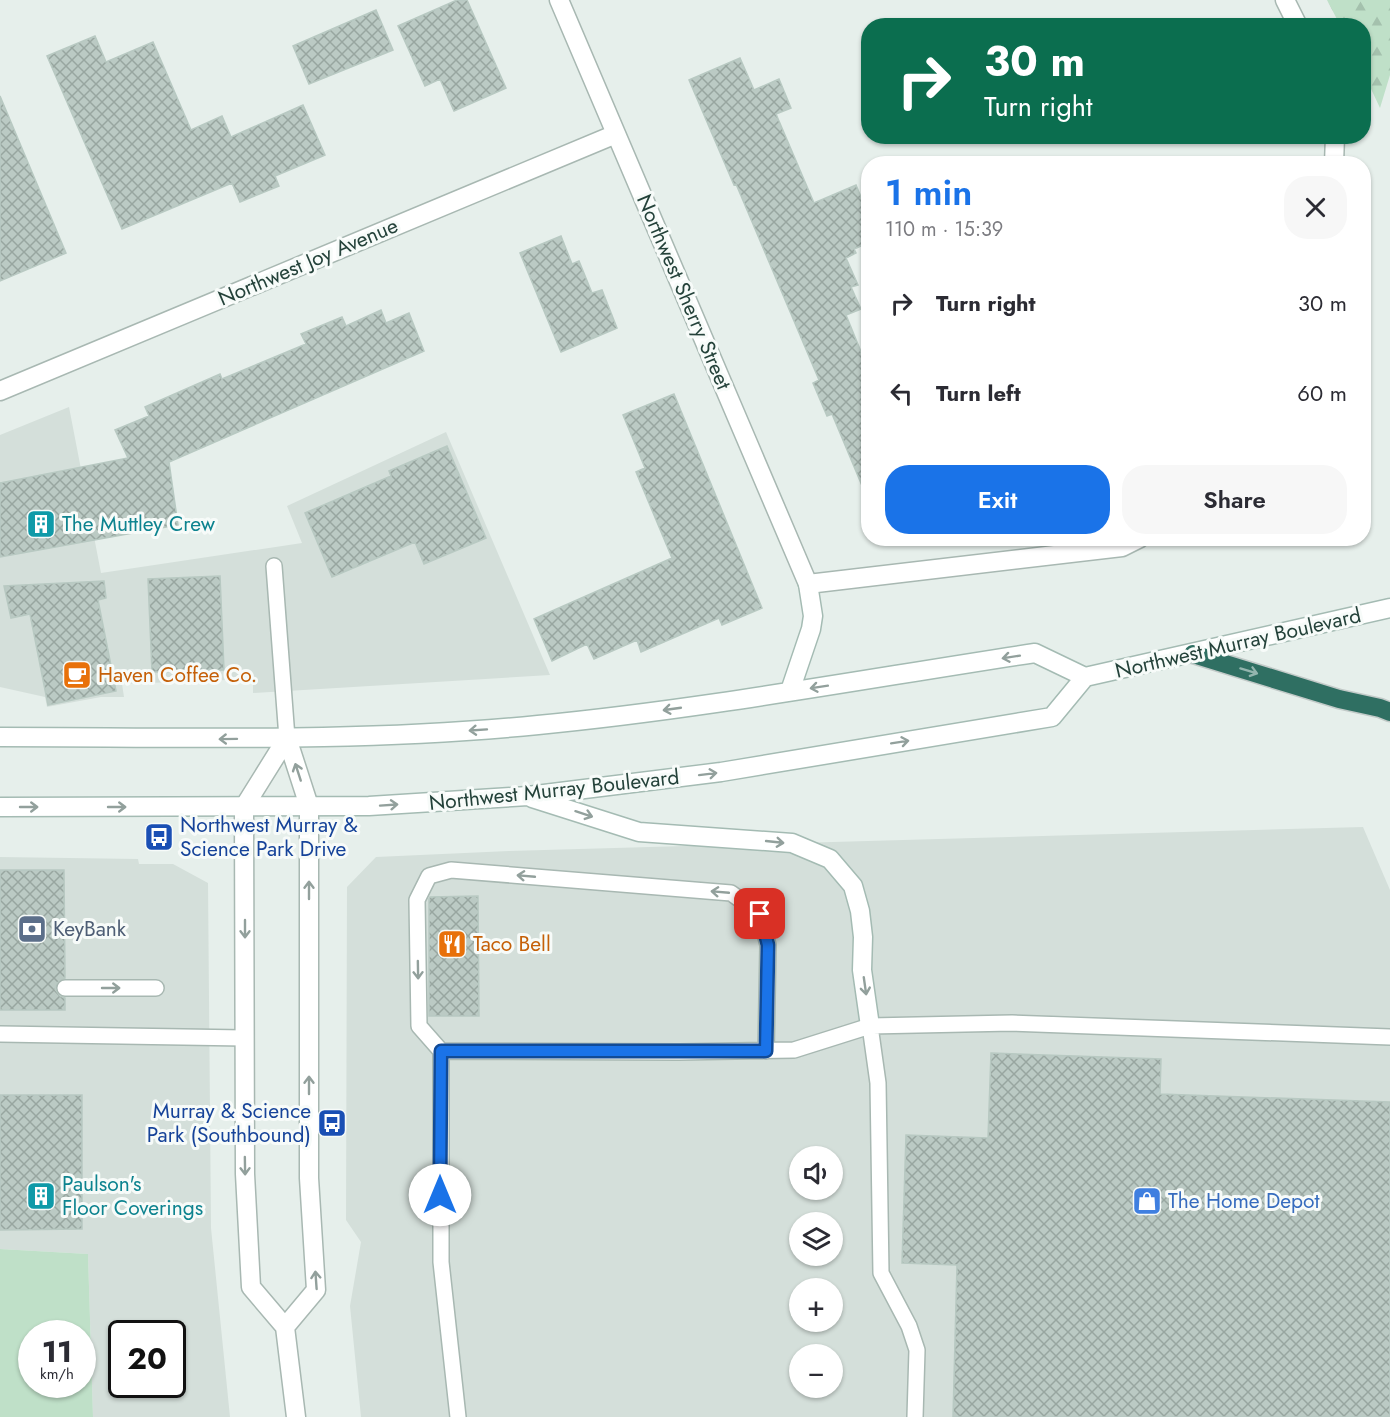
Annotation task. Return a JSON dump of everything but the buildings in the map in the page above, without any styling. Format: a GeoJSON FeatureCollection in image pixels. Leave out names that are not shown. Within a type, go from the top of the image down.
{"type":"FeatureCollection","features":[{"type":"Feature","properties":{"kind":"highway"},"geometry":{"type":"LineString","coordinates":[[1193,654],[1339,699],[1390,712]]}},
{"type":"Feature","properties":{"kind":"main road","name":"Northwest Sherry Street"},"geometry":{"type":"LineString","coordinates":[[560,0],[808,584],[813,616],[811,629],[790,691]]}},
{"type":"Feature","properties":{"kind":"main road"},"geometry":{"type":"LineString","coordinates":[[1285,0],[1294,18]]}},
{"type":"Feature","properties":{"kind":"main road","name":"Northwest Joy Avenue"},"geometry":{"type":"LineString","coordinates":[[0,391],[616,134]]}},
{"type":"Feature","properties":{"kind":"main road"},"geometry":{"type":"LineString","coordinates":[[808,584],[1124,546]]}},
{"type":"Feature","properties":{"kind":"main road","name":"Northwest Murray Boulevard"},"geometry":{"type":"LineString","coordinates":[[0,737],[287,738],[442,733],[539,725],[790,691],[1035,653],[1085,677],[1390,608]]}},
{"type":"Feature","properties":{"kind":"main road","name":"Northwest Murray Boulevard"},"geometry":{"type":"LineString","coordinates":[[0,807],[369,806],[528,796],[721,772],[1052,717],[1085,677]]}},
{"type":"Feature","properties":{"kind":"main road"},"geometry":{"type":"LineString","coordinates":[[285,1327],[316,1290],[309,1178],[309,807],[287,738]]}},
{"type":"Feature","properties":{"kind":"main road"},"geometry":{"type":"LineString","coordinates":[[287,738],[244,807],[244,1173],[251,1287],[285,1327],[296,1417]]}},
{"type":"Feature","properties":{"kind":"main road"},"geometry":{"type":"LineString","coordinates":[[528,796],[639,832],[792,843],[830,859],[853,886],[860,912],[863,937],[862,970],[870,1026]]}},
{"type":"Feature","properties":{"kind":"lane"},"geometry":{"type":"LineString","coordinates":[[274,566],[287,738]]}},
{"type":"Feature","properties":{"kind":"lane"},"geometry":{"type":"LineString","coordinates":[[458,1417],[441,1262],[441,1051],[419,1026],[417,900],[429,876],[451,870],[731,893],[760,914],[768,945],[766,1051]]}},
{"type":"Feature","properties":{"kind":"lane"},"geometry":{"type":"LineString","coordinates":[[65,988],[156,988]]}},
{"type":"Feature","properties":{"kind":"lane"},"geometry":{"type":"LineString","coordinates":[[441,1051],[794,1050],[870,1026],[1012,1023],[1390,1037]]}},
{"type":"Feature","properties":{"kind":"lane"},"geometry":{"type":"LineString","coordinates":[[870,1026],[878,1083],[881,1274],[909,1326],[916,1350],[915,1417]]}},
{"type":"Feature","properties":{"kind":"lane"},"geometry":{"type":"LineString","coordinates":[[0,1034],[244,1038]]}},
{"type":"Feature","properties":{"kind":"shaded area"},"geometry":{"type":"Polygon","coordinates":[[[69,407],[101,573],[302,543],[287,506],[446,432],[550,675],[253,693],[253,679],[122,684],[124,697],[101,697],[47,707],[45,697],[0,687],[0,435],[69,407]]]}},
{"type":"Feature","properties":{"kind":"shaded area"},"geometry":{"type":"Polygon","coordinates":[[[1363,827],[1390,890],[1390,1417],[361,1417],[350,1306],[361,1242],[346,1220],[347,887],[376,857],[509,851],[1363,827]]]}},
{"type":"Feature","properties":{"kind":"shaded area"},"geometry":{"type":"Polygon","coordinates":[[[0,857],[138,859],[139,864],[173,864],[208,883],[211,1228],[230,1417],[93,1417],[92,1398],[96,1398],[96,1320],[90,1320],[88,1254],[0,1249],[0,857]]]}},
{"type":"Feature","properties":{"kind":"green space"},"geometry":{"type":"Polygon","coordinates":[[[1327,0],[1390,0],[1390,75],[1380,108],[1371,89],[1371,18],[1336,18],[1327,0]]]}},
{"type":"Feature","properties":{"kind":"green space"},"geometry":{"type":"Polygon","coordinates":[[[0,1249],[88,1254],[90,1320],[18,1320],[18,1398],[92,1398],[93,1417],[0,1417],[0,1249]]]}},
{"type":"Feature","properties":{"kind":"place","name":"The Muttley Crew"},"geometry":{"type":"Point","coordinates":[41,524]}},
{"type":"Feature","properties":{"kind":"place","name":"Haven Coffee Co."},"geometry":{"type":"Point","coordinates":[77,675]}},
{"type":"Feature","properties":{"kind":"place","name":"Northwest Murray & Science Park Drive"},"geometry":{"type":"Point","coordinates":[159,837]}},
{"type":"Feature","properties":{"kind":"place","name":"KeyBank"},"geometry":{"type":"Point","coordinates":[32,929]}},
{"type":"Feature","properties":{"kind":"place","name":"Taco Bell"},"geometry":{"type":"Point","coordinates":[452,944]}},
{"type":"Feature","properties":{"kind":"place","name":"Murray & Science Park (Southbound)"},"geometry":{"type":"Point","coordinates":[332,1123]}},
{"type":"Feature","properties":{"kind":"place","name":"Paulson's Floor Coverings"},"geometry":{"type":"Point","coordinates":[41,1196]}},
{"type":"Feature","properties":{"kind":"place","name":"The Home Depot"},"geometry":{"type":"Point","coordinates":[1147,1201]}},
{"type":"Feature","properties":{"kind":"route"},"geometry":{"type":"LineString","coordinates":[[440,1195],[441,1051],[766,1051],[768,945],[760,914]]}}]}
